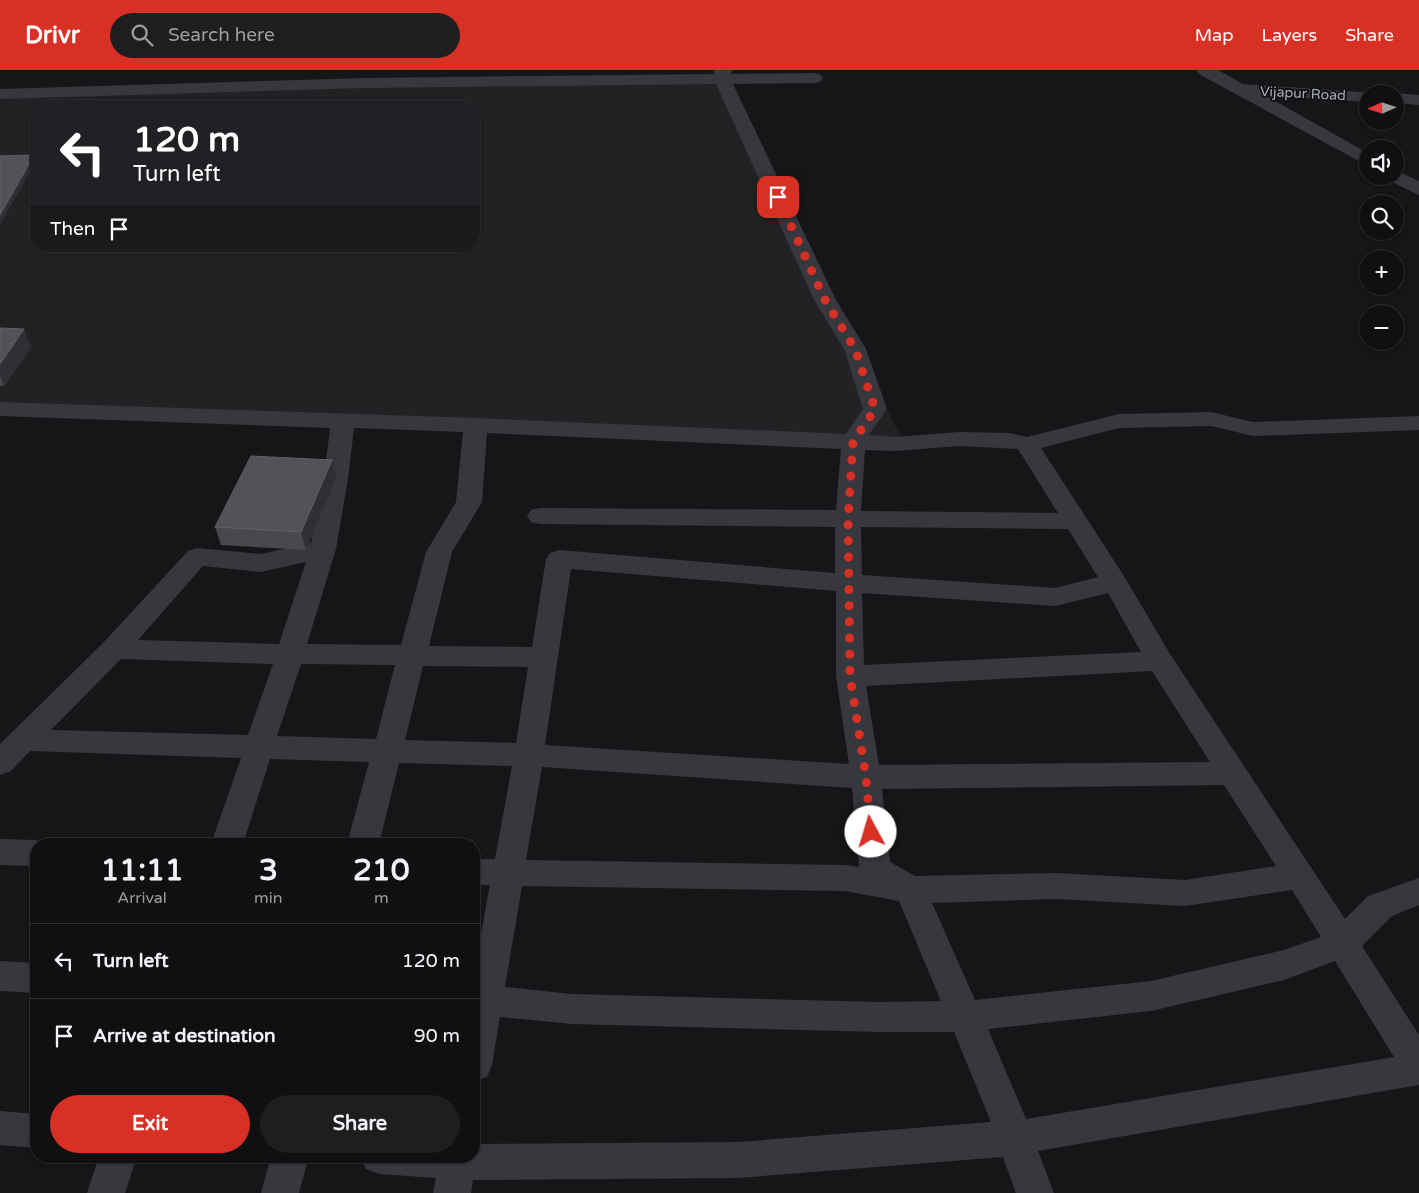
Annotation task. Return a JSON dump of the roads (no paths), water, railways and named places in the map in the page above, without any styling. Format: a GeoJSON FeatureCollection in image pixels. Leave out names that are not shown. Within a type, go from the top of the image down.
{"type":"FeatureCollection","features":[{"type":"Feature","properties":{"kind":"street"},"geometry":{"type":"LineString","coordinates":[[180,88],[188,70]]}},
{"type":"Feature","properties":{"kind":"street"},"geometry":{"type":"LineString","coordinates":[[1205,70],[1359,156]]}},
{"type":"Feature","properties":{"kind":"street"},"geometry":{"type":"LineString","coordinates":[[0,94],[180,88],[367,76],[722,74],[814,78]]}},
{"type":"Feature","properties":{"kind":"street"},"geometry":{"type":"LineString","coordinates":[[722,74],[825,300],[855,349],[875,409],[853,442],[848,519],[850,676],[866,777],[875,869],[910,890],[965,1016],[1015,1138],[1035,1193]]}},
{"type":"Feature","properties":{"kind":"street","name":"Vijapur Road"},"geometry":{"type":"LineString","coordinates":[[1238,89],[1359,96]]}},
{"type":"Feature","properties":{"kind":"street"},"geometry":{"type":"LineString","coordinates":[[1404,99],[1419,100]]}},
{"type":"Feature","properties":{"kind":"street"},"geometry":{"type":"LineString","coordinates":[[1404,181],[1419,190]]}},
{"type":"Feature","properties":{"kind":"street"},"geometry":{"type":"LineString","coordinates":[[0,409],[476,425],[894,444],[960,439],[1010,440],[1027,444],[1119,422],[1211,418],[1253,430],[1419,423]]}},
{"type":"Feature","properties":{"kind":"street"},"geometry":{"type":"LineString","coordinates":[[229,838],[323,548],[343,421]]}},
{"type":"Feature","properties":{"kind":"street"},"geometry":{"type":"LineString","coordinates":[[366,838],[439,552],[469,502],[476,425]]}},
{"type":"Feature","properties":{"kind":"street"},"geometry":{"type":"LineString","coordinates":[[418,1163],[456,1170],[738,1160],[1015,1138],[1419,1067],[1300,876],[1160,661],[1115,582],[1027,444]]}},
{"type":"Feature","properties":{"kind":"street"},"geometry":{"type":"LineString","coordinates":[[540,516],[1076,521]]}},
{"type":"Feature","properties":{"kind":"street"},"geometry":{"type":"LineString","coordinates":[[0,763],[114,649],[197,557],[261,564],[323,548]]}},
{"type":"Feature","properties":{"kind":"street"},"geometry":{"type":"LineString","coordinates":[[480,996],[508,874],[529,755],[559,559],[849,583],[1055,597],[1115,582]]}},
{"type":"Feature","properties":{"kind":"street"},"geometry":{"type":"LineString","coordinates":[[114,649],[290,654],[544,657]]}},
{"type":"Feature","properties":{"kind":"street"},"geometry":{"type":"LineString","coordinates":[[850,676],[1160,661]]}},
{"type":"Feature","properties":{"kind":"street"},"geometry":{"type":"LineString","coordinates":[[22,740],[529,755],[866,777],[1233,773]]}},
{"type":"Feature","properties":{"kind":"street"},"geometry":{"type":"LineString","coordinates":[[0,852],[30,853]]}},
{"type":"Feature","properties":{"kind":"street"},"geometry":{"type":"LineString","coordinates":[[480,872],[845,878],[910,890],[1057,886],[1185,893],[1300,876]]}},
{"type":"Feature","properties":{"kind":"street"},"geometry":{"type":"LineString","coordinates":[[480,1000],[572,1009],[881,1018],[965,1016],[1151,996],[1284,965],[1342,944],[1380,906],[1419,891]]}},
{"type":"Feature","properties":{"kind":"street"},"geometry":{"type":"LineString","coordinates":[[0,976],[30,978]]}},
{"type":"Feature","properties":{"kind":"street"},"geometry":{"type":"LineString","coordinates":[[0,1128],[30,1130]]}},
{"type":"Feature","properties":{"kind":"street"},"geometry":{"type":"LineString","coordinates":[[106,1193],[116,1163]]}},
{"type":"Feature","properties":{"kind":"street"},"geometry":{"type":"LineString","coordinates":[[280,1193],[288,1163]]}}]}
